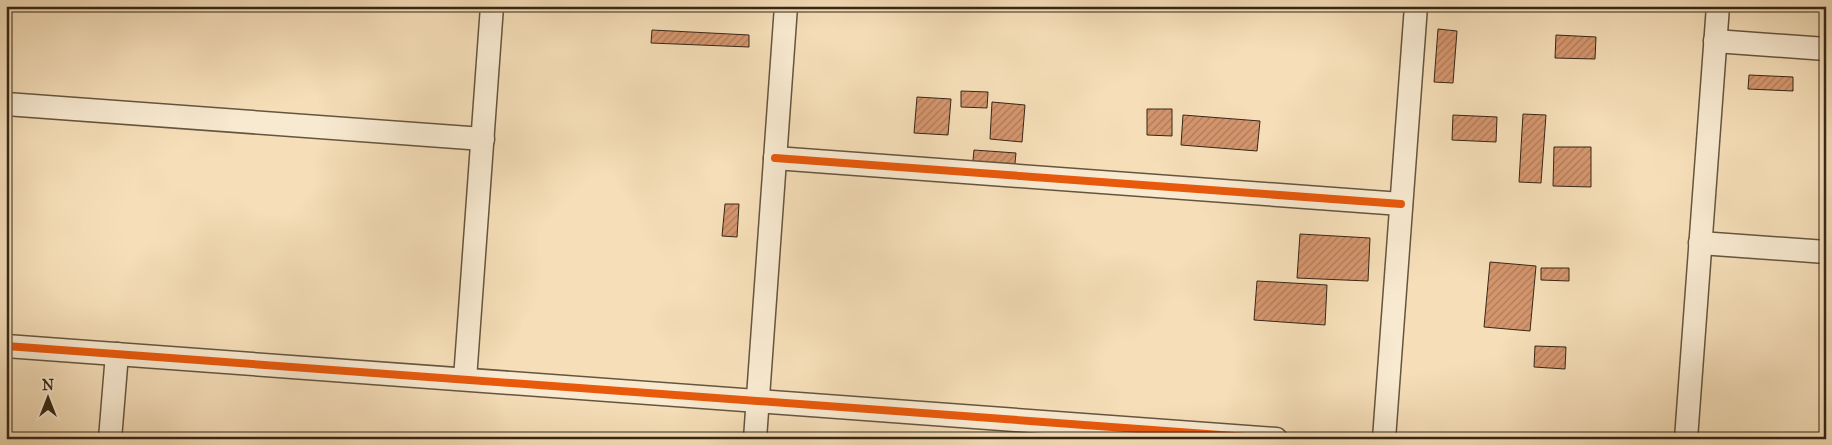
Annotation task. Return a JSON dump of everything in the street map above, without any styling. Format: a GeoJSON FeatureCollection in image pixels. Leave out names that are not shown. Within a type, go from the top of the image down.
{"type":"FeatureCollection","features":[{"type":"Feature","properties":{"kind":"street"},"geometry":{"type":"LineString","coordinates":[[465,379],[492,6]]}},
{"type":"Feature","properties":{"kind":"street"},"geometry":{"type":"LineString","coordinates":[[755,439],[786,6]]}},
{"type":"Feature","properties":{"kind":"street"},"geometry":{"type":"LineString","coordinates":[[1384,439],[1416,6]]}},
{"type":"Feature","properties":{"kind":"street"},"geometry":{"type":"LineString","coordinates":[[1686,439],[1718,6]]}},
{"type":"Feature","properties":{"kind":"street"},"geometry":{"type":"LineString","coordinates":[[1715,41],[1826,49]]}},
{"type":"Feature","properties":{"kind":"street"},"geometry":{"type":"LineString","coordinates":[[6,104],[483,138]]}},
{"type":"Feature","properties":{"kind":"street"},"geometry":{"type":"LineString","coordinates":[[775,158],[1401,204]]}},
{"type":"Feature","properties":{"kind":"street"},"geometry":{"type":"LineString","coordinates":[[1700,243],[1826,252]]}},
{"type":"Feature","properties":{"kind":"street"},"geometry":{"type":"LineString","coordinates":[[6,346],[758,401],[1026,430],[1276,439]]}},
{"type":"Feature","properties":{"kind":"street"},"geometry":{"type":"LineString","coordinates":[[110,439],[117,354]]}},
{"type":"Feature","properties":{"kind":"building"},"geometry":{"type":"Polygon","coordinates":[[[1438,29],[1457,31],[1453,83],[1434,82],[1438,29]]]}},
{"type":"Feature","properties":{"kind":"building"},"geometry":{"type":"Polygon","coordinates":[[[652,30],[749,35],[749,47],[651,43],[652,30]]]}},
{"type":"Feature","properties":{"kind":"building"},"geometry":{"type":"Polygon","coordinates":[[[1556,35],[1596,37],[1595,59],[1555,58],[1556,35]]]}},
{"type":"Feature","properties":{"kind":"building"},"geometry":{"type":"Polygon","coordinates":[[[1749,75],[1793,77],[1793,91],[1748,89],[1749,75]]]}},
{"type":"Feature","properties":{"kind":"building"},"geometry":{"type":"Polygon","coordinates":[[[961,91],[988,92],[987,108],[961,107],[961,91]]]}},
{"type":"Feature","properties":{"kind":"building"},"geometry":{"type":"Polygon","coordinates":[[[917,97],[951,99],[948,135],[914,133],[917,97]]]}},
{"type":"Feature","properties":{"kind":"building"},"geometry":{"type":"Polygon","coordinates":[[[992,102],[1025,105],[1022,142],[990,139],[992,102]]]}},
{"type":"Feature","properties":{"kind":"building"},"geometry":{"type":"Polygon","coordinates":[[[1147,109],[1172,109],[1172,136],[1147,135],[1147,109]]]}},
{"type":"Feature","properties":{"kind":"building"},"geometry":{"type":"Polygon","coordinates":[[[1523,114],[1546,115],[1541,183],[1519,182],[1523,114]]]}},
{"type":"Feature","properties":{"kind":"building"},"geometry":{"type":"Polygon","coordinates":[[[1183,115],[1260,121],[1257,151],[1181,145],[1183,115]]]}},
{"type":"Feature","properties":{"kind":"building"},"geometry":{"type":"Polygon","coordinates":[[[1453,115],[1497,117],[1496,142],[1452,140],[1453,115]]]}},
{"type":"Feature","properties":{"kind":"building"},"geometry":{"type":"Polygon","coordinates":[[[1554,147],[1591,147],[1591,187],[1553,186],[1554,147]]]}},
{"type":"Feature","properties":{"kind":"building"},"geometry":{"type":"Polygon","coordinates":[[[974,150],[1016,153],[1014,173],[972,170],[974,150]]]}},
{"type":"Feature","properties":{"kind":"building"},"geometry":{"type":"Polygon","coordinates":[[[725,204],[739,204],[737,237],[722,236],[725,204]]]}},
{"type":"Feature","properties":{"kind":"building"},"geometry":{"type":"Polygon","coordinates":[[[1300,234],[1370,238],[1368,281],[1297,278],[1300,234]]]}},
{"type":"Feature","properties":{"kind":"building"},"geometry":{"type":"Polygon","coordinates":[[[1490,262],[1536,266],[1530,331],[1484,327],[1490,262]]]}},
{"type":"Feature","properties":{"kind":"building"},"geometry":{"type":"Polygon","coordinates":[[[1541,268],[1569,268],[1569,281],[1541,280],[1541,268]]]}},
{"type":"Feature","properties":{"kind":"building"},"geometry":{"type":"Polygon","coordinates":[[[1257,281],[1327,285],[1325,325],[1254,320],[1257,281]]]}},
{"type":"Feature","properties":{"kind":"building"},"geometry":{"type":"Polygon","coordinates":[[[1535,346],[1566,347],[1565,369],[1534,367],[1535,346]]]}},
{"type":"Feature","properties":{"kind":"cycle path"},"geometry":{"type":"LineString","coordinates":[[775,158],[1401,204]]}},
{"type":"Feature","properties":{"kind":"cycle path"},"geometry":{"type":"LineString","coordinates":[[6,346],[1276,439]]}}]}
